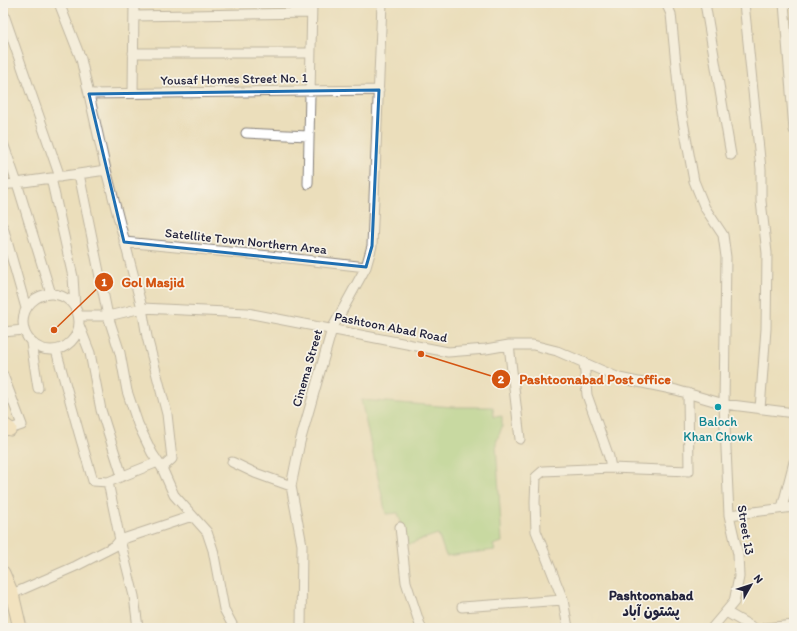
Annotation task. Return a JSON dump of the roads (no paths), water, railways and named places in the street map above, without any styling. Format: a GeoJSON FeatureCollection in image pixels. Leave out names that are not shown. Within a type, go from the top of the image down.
{"type":"FeatureCollection","features":[{"type":"Feature","properties":{"kind":"street"},"geometry":{"type":"LineString","coordinates":[[56,350],[94,481],[108,482],[122,476],[160,465],[172,459],[167,414],[147,337],[142,308],[106,170],[81,59],[59,3]]}},
{"type":"Feature","properties":{"kind":"street"},"geometry":{"type":"LineString","coordinates":[[133,93],[134,3]]}},
{"type":"Feature","properties":{"kind":"street"},"geometry":{"type":"LineString","coordinates":[[308,184],[312,3]]}},
{"type":"Feature","properties":{"kind":"street","name":"Cinema Street"},"geometry":{"type":"LineString","coordinates":[[301,628],[302,545],[291,486],[300,442],[332,329],[366,267],[372,246],[382,3]]}},
{"type":"Feature","properties":{"kind":"street","name":"Street 13"},"geometry":{"type":"LineString","coordinates":[[666,3],[671,14],[680,105],[694,181],[706,208],[723,235],[726,257],[724,404],[729,515],[738,554],[739,577],[734,602],[712,628]]}},
{"type":"Feature","properties":{"kind":"street"},"geometry":{"type":"LineString","coordinates":[[704,3],[731,155]]}},
{"type":"Feature","properties":{"kind":"street"},"geometry":{"type":"LineString","coordinates":[[744,3],[761,169],[760,201],[766,253],[766,329],[760,409]]}},
{"type":"Feature","properties":{"kind":"street"},"geometry":{"type":"LineString","coordinates":[[784,3],[794,130]]}},
{"type":"Feature","properties":{"kind":"street"},"geometry":{"type":"LineString","coordinates":[[3,12],[60,177]]}},
{"type":"Feature","properties":{"kind":"street"},"geometry":{"type":"LineString","coordinates":[[134,16],[311,13]]}},
{"type":"Feature","properties":{"kind":"street"},"geometry":{"type":"LineString","coordinates":[[134,53],[310,53]]}},
{"type":"Feature","properties":{"kind":"street","name":"Yousaf Homes Street No. 1"},"geometry":{"type":"LineString","coordinates":[[89,94],[379,90]]}},
{"type":"Feature","properties":{"kind":"street"},"geometry":{"type":"LineString","coordinates":[[246,133],[308,136]]}},
{"type":"Feature","properties":{"kind":"street"},"geometry":{"type":"LineString","coordinates":[[3,143],[17,183],[51,294]]}},
{"type":"Feature","properties":{"kind":"street"},"geometry":{"type":"LineString","coordinates":[[3,185],[106,170]]}},
{"type":"Feature","properties":{"kind":"street"},"geometry":{"type":"LineString","coordinates":[[79,174],[108,316],[120,353],[127,391],[138,424],[174,495],[206,532],[213,550],[224,609],[234,628]]}},
{"type":"Feature","properties":{"kind":"street"},"geometry":{"type":"LineString","coordinates":[[51,178],[72,277],[78,316],[90,353],[101,410],[122,476]]}},
{"type":"Feature","properties":{"kind":"street"},"geometry":{"type":"LineString","coordinates":[[3,227],[26,308]]}},
{"type":"Feature","properties":{"kind":"street","name":"Satellite Town Northern Area"},"geometry":{"type":"LineString","coordinates":[[124,242],[366,267]]}},
{"type":"Feature","properties":{"kind":"street"},"geometry":{"type":"LineString","coordinates":[[41,295],[60,295],[69,300],[78,316],[77,334],[72,342],[65,347],[56,350],[47,351],[31,343],[24,330],[23,317],[26,308],[32,300],[41,295]]}},
{"type":"Feature","properties":{"kind":"street","name":"Pashtoon Abad Road"},"geometry":{"type":"LineString","coordinates":[[78,316],[108,316],[142,308],[247,313],[448,352],[486,349],[509,345],[532,345],[557,350],[619,378],[688,393],[724,404],[794,413]]}},
{"type":"Feature","properties":{"kind":"street"},"geometry":{"type":"LineString","coordinates":[[3,332],[24,330]]}},
{"type":"Feature","properties":{"kind":"street"},"geometry":{"type":"LineString","coordinates":[[31,343],[38,388]]}},
{"type":"Feature","properties":{"kind":"street"},"geometry":{"type":"LineString","coordinates":[[509,345],[520,439]]}},
{"type":"Feature","properties":{"kind":"street"},"geometry":{"type":"LineString","coordinates":[[584,362],[587,395],[609,456],[611,468]]}},
{"type":"Feature","properties":{"kind":"street"},"geometry":{"type":"LineString","coordinates":[[3,375],[10,428]]}},
{"type":"Feature","properties":{"kind":"street"},"geometry":{"type":"LineString","coordinates":[[568,628],[563,600],[536,531],[536,477],[543,471],[611,468],[689,471],[688,393]]}},
{"type":"Feature","properties":{"kind":"street"},"geometry":{"type":"LineString","coordinates":[[232,462],[254,473],[291,486]]}},
{"type":"Feature","properties":{"kind":"street"},"geometry":{"type":"LineString","coordinates":[[782,508],[794,462]]}},
{"type":"Feature","properties":{"kind":"street"},"geometry":{"type":"LineString","coordinates":[[108,482],[134,596],[138,628]]}},
{"type":"Feature","properties":{"kind":"street"},"geometry":{"type":"LineString","coordinates":[[729,515],[794,507]]}},
{"type":"Feature","properties":{"kind":"street"},"geometry":{"type":"LineString","coordinates":[[12,594],[76,566],[115,546],[120,540],[192,516]]}},
{"type":"Feature","properties":{"kind":"street"},"geometry":{"type":"LineString","coordinates":[[400,527],[406,582],[421,628]]}},
{"type":"Feature","properties":{"kind":"street"},"geometry":{"type":"LineString","coordinates":[[3,573],[12,594],[20,628]]}},
{"type":"Feature","properties":{"kind":"street"},"geometry":{"type":"LineString","coordinates":[[462,607],[563,600]]}},
{"type":"Feature","properties":{"kind":"street"},"geometry":{"type":"LineString","coordinates":[[726,612],[754,628]]}},
{"type":"Feature","properties":{"kind":"street"},"geometry":{"type":"LineString","coordinates":[[765,628],[794,625]]}},
{"type":"Feature","properties":{"kind":"place","name":"Gol Masjid"},"geometry":{"type":"Point","coordinates":[54,330]}},
{"type":"Feature","properties":{"kind":"place","name":"Pashtoonabad Post office"},"geometry":{"type":"Point","coordinates":[421,354]}},
{"type":"Feature","properties":{"kind":"place","name":"Baloch Khan Chowk"},"geometry":{"type":"Point","coordinates":[718,407]}},
{"type":"Feature","properties":{"kind":"district","name":"Pashtoonabad پشتون آباد"},"geometry":{"type":"Point","coordinates":[651,604]}}]}
